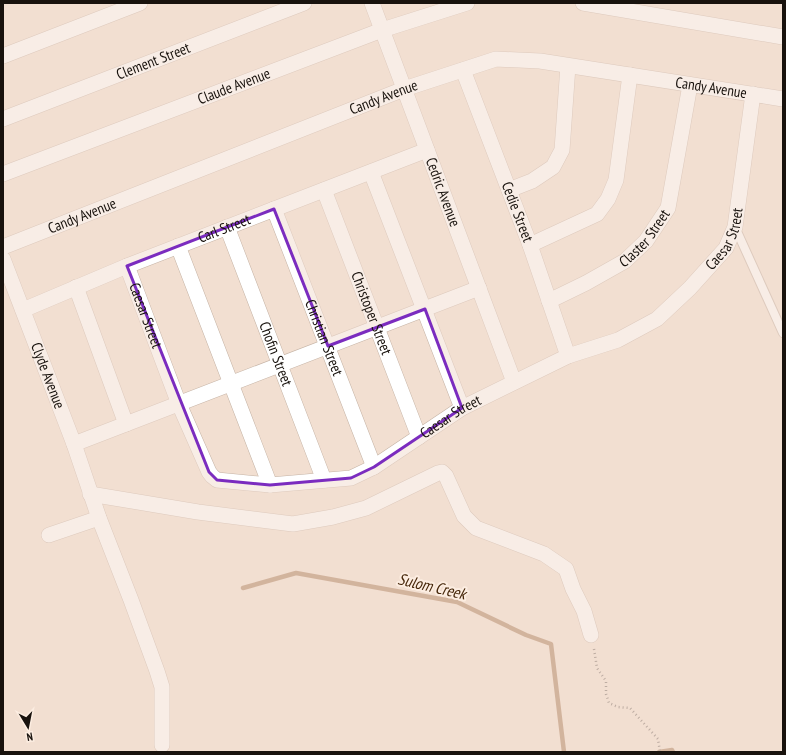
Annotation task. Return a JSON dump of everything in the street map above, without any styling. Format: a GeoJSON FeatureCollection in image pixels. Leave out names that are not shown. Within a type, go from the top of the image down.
{"type":"FeatureCollection","features":[{"type":"Feature","properties":{"kind":"street"},"geometry":{"type":"LineString","coordinates":[[3,56],[140,3]]}},
{"type":"Feature","properties":{"kind":"street","name":"Clement Street"},"geometry":{"type":"LineString","coordinates":[[3,119],[304,3]]}},
{"type":"Feature","properties":{"kind":"street","name":"Cedric Avenue"},"geometry":{"type":"LineString","coordinates":[[372,3],[514,382]]}},
{"type":"Feature","properties":{"kind":"street","name":"Claude Avenue"},"geometry":{"type":"LineString","coordinates":[[3,174],[382,30],[467,3]]}},
{"type":"Feature","properties":{"kind":"street"},"geometry":{"type":"LineString","coordinates":[[583,3],[783,37]]}},
{"type":"Feature","properties":{"kind":"street","name":"Candy Avenue"},"geometry":{"type":"LineString","coordinates":[[3,247],[404,89],[496,59],[540,61],[783,99]]}},
{"type":"Feature","properties":{"kind":"street"},"geometry":{"type":"LineString","coordinates":[[509,190],[532,181],[553,167],[562,150],[568,66]]}},
{"type":"Feature","properties":{"kind":"street","name":"Cedie Street"},"geometry":{"type":"LineString","coordinates":[[463,70],[530,245],[568,356]]}},
{"type":"Feature","properties":{"kind":"street"},"geometry":{"type":"LineString","coordinates":[[530,245],[597,214],[608,199],[616,180],[630,75]]}},
{"type":"Feature","properties":{"kind":"street","name":"Claster Street"},"geometry":{"type":"LineString","coordinates":[[549,301],[586,283],[625,261],[646,241],[668,208],[690,85]]}},
{"type":"Feature","properties":{"kind":"street","name":"Caesar Street"},"geometry":{"type":"LineString","coordinates":[[127,266],[179,404],[208,472],[212,476],[217,480],[270,485],[351,478],[374,467],[462,408],[568,356],[618,340],[658,320],[690,288],[726,248],[735,227],[753,94]]}},
{"type":"Feature","properties":{"kind":"street","name":"Carl Street"},"geometry":{"type":"LineString","coordinates":[[23,310],[127,266],[427,150]]}},
{"type":"Feature","properties":{"kind":"street"},"geometry":{"type":"LineString","coordinates":[[371,172],[462,408]]}},
{"type":"Feature","properties":{"kind":"street","name":"Christoper Street"},"geometry":{"type":"LineString","coordinates":[[324,190],[419,437]]}},
{"type":"Feature","properties":{"kind":"street","name":"Christian Street"},"geometry":{"type":"LineString","coordinates":[[274,209],[374,467]]}},
{"type":"Feature","properties":{"kind":"street","name":"Chofin Street"},"geometry":{"type":"LineString","coordinates":[[227,227],[324,480]]}},
{"type":"Feature","properties":{"kind":"street"},"geometry":{"type":"LineString","coordinates":[[178,246],[270,485]]}},
{"type":"Feature","properties":{"kind":"street","name":"Clyde Avenue"},"geometry":{"type":"LineString","coordinates":[[3,260],[74,444],[90,494],[132,600],[162,687],[162,745]]}},
{"type":"Feature","properties":{"kind":"street"},"geometry":{"type":"LineString","coordinates":[[76,287],[126,424]]}},
{"type":"Feature","properties":{"kind":"street"},"geometry":{"type":"LineString","coordinates":[[74,444],[479,288]]}},
{"type":"Feature","properties":{"kind":"street"},"geometry":{"type":"LineString","coordinates":[[90,494],[198,512],[293,524],[333,517],[366,508],[442,472],[446,476],[464,516],[476,528],[544,554],[566,569],[573,589],[584,611],[591,635]]}},
{"type":"Feature","properties":{"kind":"street"},"geometry":{"type":"LineString","coordinates":[[49,535],[99,518]]}},
{"type":"Feature","properties":{"kind":"lane"},"geometry":{"type":"LineString","coordinates":[[735,227],[783,333]]}},
{"type":"Feature","properties":{"kind":"path"},"geometry":{"type":"LineString","coordinates":[[591,635],[597,668],[606,681],[606,694],[609,703],[630,708],[658,739],[660,752]]}},
{"type":"Feature","properties":{"kind":"highlighted area"},"geometry":{"type":"Polygon","coordinates":[[[274,209],[328,346],[425,309],[462,408],[374,467],[351,478],[270,485],[217,480],[209,472],[127,266],[274,209]]]}},
{"type":"Feature","properties":{"kind":"waterway","name":"Sulom Creek"},"geometry":{"type":"LineString","coordinates":[[243,588],[296,573],[457,602],[526,635],[551,644],[564,752]]}},
{"type":"Feature","properties":{"kind":"waterway","name":"Sulom Creek"},"geometry":{"type":"LineString","coordinates":[[659,752],[672,750],[673,752]]}}]}
